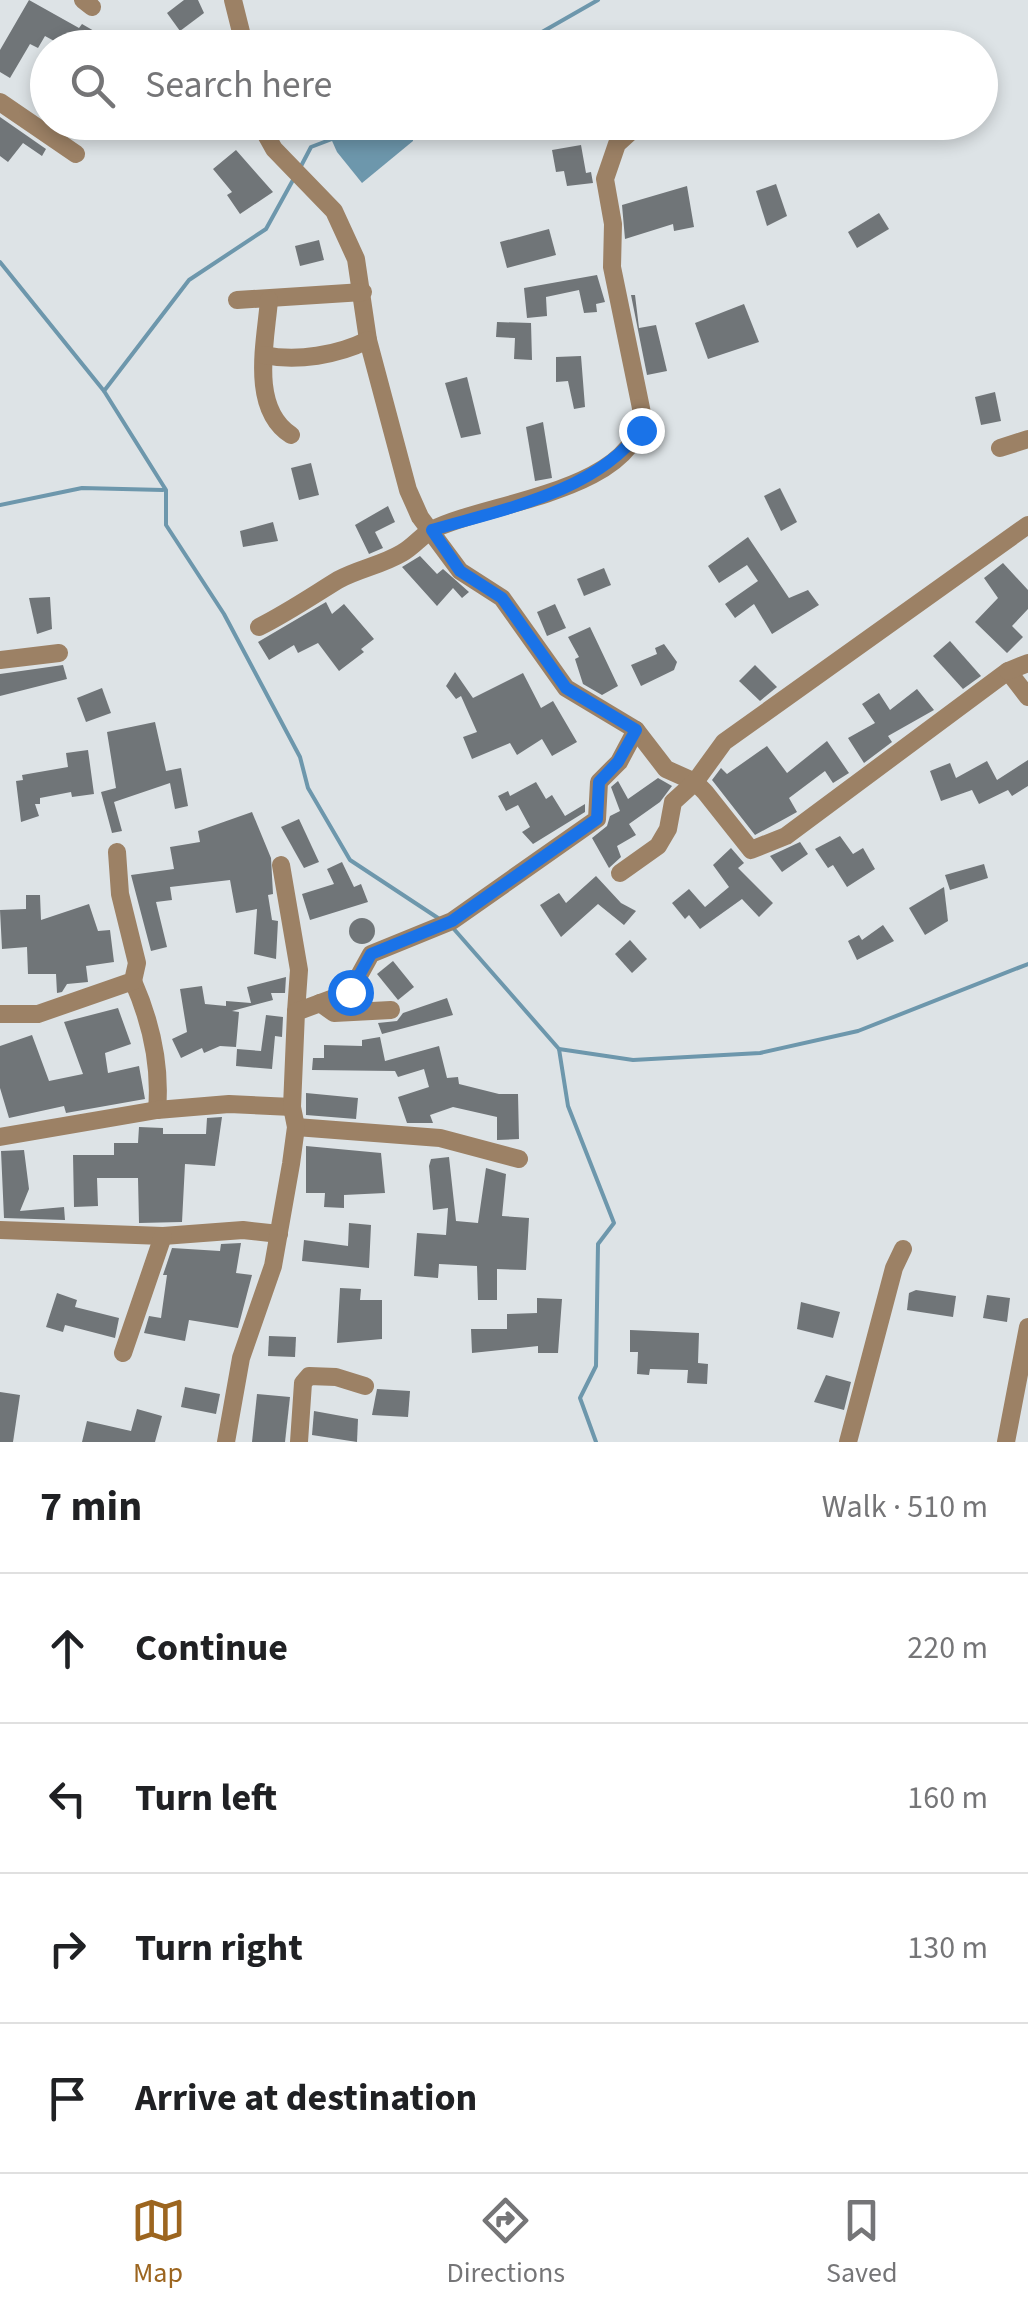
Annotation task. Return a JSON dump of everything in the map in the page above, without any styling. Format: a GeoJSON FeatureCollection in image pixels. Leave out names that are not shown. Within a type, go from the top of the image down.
{"type":"FeatureCollection","features":[{"type":"Feature","properties":{"kind":"street"},"geometry":{"type":"LineString","coordinates":[[233,0],[241,30]]}},
{"type":"Feature","properties":{"kind":"street"},"geometry":{"type":"LineString","coordinates":[[0,102],[30,123]]}},
{"type":"Feature","properties":{"kind":"street"},"geometry":{"type":"LineString","coordinates":[[56,140],[76,154]]}},
{"type":"Feature","properties":{"kind":"street"},"geometry":{"type":"LineString","coordinates":[[269,140],[334,212],[356,260],[368,340],[408,490],[432,530],[460,571],[502,598],[566,688],[636,730],[666,770],[695,782],[751,850],[767,846],[1008,671],[1028,663]]}},
{"type":"Feature","properties":{"kind":"street"},"geometry":{"type":"LineString","coordinates":[[260,627],[342,578],[376,568],[408,550],[432,530],[567,486],[605,465],[641,430],[642,413],[612,267],[614,224],[605,180],[621,140]]}},
{"type":"Feature","properties":{"kind":"street"},"geometry":{"type":"LineString","coordinates":[[237,300],[363,292]]}},
{"type":"Feature","properties":{"kind":"street"},"geometry":{"type":"LineString","coordinates":[[269,300],[262,376],[270,404],[291,435]]}},
{"type":"Feature","properties":{"kind":"street"},"geometry":{"type":"LineString","coordinates":[[264,355],[307,357],[348,350],[368,340]]}},
{"type":"Feature","properties":{"kind":"street"},"geometry":{"type":"LineString","coordinates":[[1000,448],[1028,439]]}},
{"type":"Feature","properties":{"kind":"street"},"geometry":{"type":"LineString","coordinates":[[620,873],[658,846],[668,830],[673,802],[695,782],[724,742],[1028,525]]}},
{"type":"Feature","properties":{"kind":"street"},"geometry":{"type":"LineString","coordinates":[[0,660],[59,653]]}},
{"type":"Feature","properties":{"kind":"street"},"geometry":{"type":"LineString","coordinates":[[1008,671],[1028,698]]}},
{"type":"Feature","properties":{"kind":"street"},"geometry":{"type":"LineString","coordinates":[[296,1012],[350,992],[371,954],[447,924],[597,819],[599,782],[618,762],[636,730]]}},
{"type":"Feature","properties":{"kind":"street"},"geometry":{"type":"LineString","coordinates":[[117,852],[120,894],[137,963],[133,980],[144,1006],[159,1072],[158,1110]]}},
{"type":"Feature","properties":{"kind":"street"},"geometry":{"type":"LineString","coordinates":[[226,1442],[241,1358],[279,1234],[296,1127],[292,1107],[300,970],[281,865]]}},
{"type":"Feature","properties":{"kind":"street"},"geometry":{"type":"LineString","coordinates":[[0,1014],[38,1014],[133,980]]}},
{"type":"Feature","properties":{"kind":"street"},"geometry":{"type":"LineString","coordinates":[[320,1004],[334,1013],[391,1010]]}},
{"type":"Feature","properties":{"kind":"street"},"geometry":{"type":"LineString","coordinates":[[0,1137],[158,1110],[229,1104],[292,1107]]}},
{"type":"Feature","properties":{"kind":"street"},"geometry":{"type":"LineString","coordinates":[[296,1127],[440,1138],[519,1158]]}},
{"type":"Feature","properties":{"kind":"street"},"geometry":{"type":"LineString","coordinates":[[0,1230],[164,1236],[243,1230],[279,1234]]}},
{"type":"Feature","properties":{"kind":"street"},"geometry":{"type":"LineString","coordinates":[[123,1354],[164,1236]]}},
{"type":"Feature","properties":{"kind":"street"},"geometry":{"type":"LineString","coordinates":[[848,1442],[894,1268],[903,1248]]}},
{"type":"Feature","properties":{"kind":"street"},"geometry":{"type":"LineString","coordinates":[[1006,1442],[1028,1327]]}},
{"type":"Feature","properties":{"kind":"street"},"geometry":{"type":"LineString","coordinates":[[300,1442],[303,1383],[308,1376],[336,1376],[364,1386]]}},
{"type":"Feature","properties":{"kind":"water"},"geometry":{"type":"Polygon","coordinates":[[[332,140],[413,140],[362,183],[332,140]]]}},
{"type":"Feature","properties":{"kind":"building"},"geometry":{"type":"Polygon","coordinates":[[[29,0],[79,28],[82,24],[92,30],[30,30],[30,44],[10,78],[0,72],[0,50],[29,0]]]}},
{"type":"Feature","properties":{"kind":"building"},"geometry":{"type":"Polygon","coordinates":[[[184,0],[198,0],[204,13],[179,30],[167,13],[184,0]]]}},
{"type":"Feature","properties":{"kind":"building"},"geometry":{"type":"Polygon","coordinates":[[[0,117],[46,149],[42,156],[23,143],[8,162],[0,156],[0,117]]]}},
{"type":"Feature","properties":{"kind":"building"},"geometry":{"type":"Polygon","coordinates":[[[581,145],[586,173],[591,172],[593,183],[567,186],[564,171],[556,172],[552,150],[581,145]]]}},
{"type":"Feature","properties":{"kind":"building"},"geometry":{"type":"Polygon","coordinates":[[[236,150],[273,192],[240,214],[227,195],[232,192],[213,169],[236,150]]]}},
{"type":"Feature","properties":{"kind":"building"},"geometry":{"type":"Polygon","coordinates":[[[776,184],[787,216],[767,226],[756,191],[776,184]]]}},
{"type":"Feature","properties":{"kind":"building"},"geometry":{"type":"Polygon","coordinates":[[[687,186],[694,227],[674,231],[673,224],[625,239],[622,205],[687,186]]]}},
{"type":"Feature","properties":{"kind":"building"},"geometry":{"type":"Polygon","coordinates":[[[879,213],[889,229],[857,248],[848,232],[879,213]]]}},
{"type":"Feature","properties":{"kind":"building"},"geometry":{"type":"Polygon","coordinates":[[[549,229],[556,255],[507,268],[500,242],[549,229]]]}},
{"type":"Feature","properties":{"kind":"building"},"geometry":{"type":"Polygon","coordinates":[[[319,240],[324,260],[300,266],[295,246],[319,240]]]}},
{"type":"Feature","properties":{"kind":"building"},"geometry":{"type":"Polygon","coordinates":[[[597,275],[605,302],[596,304],[597,312],[584,313],[579,290],[546,297],[547,316],[527,318],[524,288],[597,275]]]}},
{"type":"Feature","properties":{"kind":"building"},"geometry":{"type":"Polygon","coordinates":[[[631,295],[635,295],[639,328],[656,325],[667,371],[647,375],[631,295]]]}},
{"type":"Feature","properties":{"kind":"building"},"geometry":{"type":"Polygon","coordinates":[[[744,304],[759,342],[708,359],[695,323],[744,304]]]}},
{"type":"Feature","properties":{"kind":"building"},"geometry":{"type":"Polygon","coordinates":[[[497,322],[531,323],[532,360],[514,359],[515,338],[496,337],[497,322]]]}},
{"type":"Feature","properties":{"kind":"building"},"geometry":{"type":"Polygon","coordinates":[[[581,356],[585,407],[574,409],[568,381],[556,382],[556,357],[581,356]]]}},
{"type":"Feature","properties":{"kind":"building"},"geometry":{"type":"Polygon","coordinates":[[[467,377],[481,434],[461,438],[445,383],[467,377]]]}},
{"type":"Feature","properties":{"kind":"building"},"geometry":{"type":"Polygon","coordinates":[[[995,392],[1001,421],[981,425],[975,397],[995,392]]]}},
{"type":"Feature","properties":{"kind":"building"},"geometry":{"type":"Polygon","coordinates":[[[543,422],[552,478],[535,481],[526,427],[543,422]]]}},
{"type":"Feature","properties":{"kind":"building"},"geometry":{"type":"Polygon","coordinates":[[[311,463],[319,495],[299,500],[291,468],[311,463]]]}},
{"type":"Feature","properties":{"kind":"building"},"geometry":{"type":"Polygon","coordinates":[[[780,488],[797,522],[781,531],[764,496],[780,488]]]}},
{"type":"Feature","properties":{"kind":"building"},"geometry":{"type":"Polygon","coordinates":[[[388,506],[395,522],[375,532],[383,548],[369,554],[355,525],[388,506]]]}},
{"type":"Feature","properties":{"kind":"building"},"geometry":{"type":"Polygon","coordinates":[[[273,522],[278,541],[243,547],[240,531],[273,522]]]}},
{"type":"Feature","properties":{"kind":"building"},"geometry":{"type":"Polygon","coordinates":[[[748,537],[789,598],[808,590],[819,605],[772,634],[754,604],[735,618],[725,604],[758,581],[747,565],[719,583],[708,566],[748,537]]]}},
{"type":"Feature","properties":{"kind":"building"},"geometry":{"type":"Polygon","coordinates":[[[420,556],[437,574],[443,569],[469,592],[462,598],[453,588],[437,606],[402,567],[420,556]]]}},
{"type":"Feature","properties":{"kind":"building"},"geometry":{"type":"Polygon","coordinates":[[[1003,563],[1028,590],[1028,609],[1012,626],[1023,637],[1007,653],[975,622],[998,598],[984,578],[1003,563]]]}},
{"type":"Feature","properties":{"kind":"building"},"geometry":{"type":"Polygon","coordinates":[[[604,568],[611,585],[584,596],[577,579],[604,568]]]}},
{"type":"Feature","properties":{"kind":"building"},"geometry":{"type":"Polygon","coordinates":[[[50,597],[52,629],[37,634],[29,598],[50,597]]]}},
{"type":"Feature","properties":{"kind":"building"},"geometry":{"type":"Polygon","coordinates":[[[326,602],[332,614],[344,604],[374,639],[361,649],[364,652],[339,671],[318,643],[298,653],[294,645],[269,660],[258,642],[326,602]]]}},
{"type":"Feature","properties":{"kind":"building"},"geometry":{"type":"Polygon","coordinates":[[[555,604],[566,628],[547,636],[537,612],[555,604]]]}},
{"type":"Feature","properties":{"kind":"building"},"geometry":{"type":"Polygon","coordinates":[[[590,627],[618,686],[602,695],[583,684],[575,659],[579,657],[568,637],[590,627]]]}},
{"type":"Feature","properties":{"kind":"building"},"geometry":{"type":"Polygon","coordinates":[[[950,641],[981,676],[963,689],[933,656],[950,641]]]}},
{"type":"Feature","properties":{"kind":"building"},"geometry":{"type":"Polygon","coordinates":[[[664,644],[677,662],[674,670],[641,686],[631,665],[657,654],[655,648],[664,644]]]}},
{"type":"Feature","properties":{"kind":"building"},"geometry":{"type":"Polygon","coordinates":[[[63,665],[67,679],[0,696],[0,674],[63,665]]]}},
{"type":"Feature","properties":{"kind":"building"},"geometry":{"type":"Polygon","coordinates":[[[755,665],[777,687],[760,701],[739,681],[755,665]]]}},
{"type":"Feature","properties":{"kind":"building"},"geometry":{"type":"Polygon","coordinates":[[[455,672],[473,698],[523,673],[541,708],[553,701],[577,742],[552,756],[542,739],[517,755],[510,743],[472,759],[463,737],[477,732],[461,696],[456,699],[446,686],[455,672]]]}},
{"type":"Feature","properties":{"kind":"building"},"geometry":{"type":"Polygon","coordinates":[[[102,688],[111,713],[86,722],[77,698],[102,688]]]}},
{"type":"Feature","properties":{"kind":"building"},"geometry":{"type":"Polygon","coordinates":[[[917,689],[934,710],[888,736],[892,742],[864,763],[848,738],[875,723],[862,704],[879,693],[890,710],[917,689]]]}},
{"type":"Feature","properties":{"kind":"building"},"geometry":{"type":"Polygon","coordinates":[[[155,722],[166,771],[181,768],[188,806],[175,809],[170,783],[114,802],[122,831],[112,833],[101,792],[116,788],[107,732],[155,722]]]}},
{"type":"Feature","properties":{"kind":"building"},"geometry":{"type":"Polygon","coordinates":[[[827,741],[849,773],[833,783],[825,771],[789,798],[797,812],[755,835],[712,780],[721,768],[727,774],[767,746],[787,773],[827,741]]]}},
{"type":"Feature","properties":{"kind":"building"},"geometry":{"type":"Polygon","coordinates":[[[88,750],[94,794],[72,797],[71,792],[40,798],[40,804],[35,804],[39,816],[21,822],[16,781],[23,780],[22,775],[68,767],[66,753],[88,750]]]}},
{"type":"Feature","properties":{"kind":"building"},"geometry":{"type":"Polygon","coordinates":[[[1028,760],[1028,786],[1012,796],[1008,790],[979,804],[972,790],[941,801],[930,771],[950,763],[956,778],[987,761],[997,780],[1028,760]]]}},
{"type":"Feature","properties":{"kind":"building"},"geometry":{"type":"Polygon","coordinates":[[[658,778],[672,786],[660,802],[629,824],[636,835],[617,846],[621,857],[609,868],[592,838],[607,826],[610,816],[620,811],[611,787],[618,781],[628,799],[658,778]]]}},
{"type":"Feature","properties":{"kind":"building"},"geometry":{"type":"Polygon","coordinates":[[[536,782],[546,799],[552,795],[565,816],[585,804],[585,812],[533,844],[522,832],[530,827],[518,805],[506,811],[498,796],[508,791],[510,796],[536,782]]]}},
{"type":"Feature","properties":{"kind":"building"},"geometry":{"type":"Polygon","coordinates":[[[252,812],[271,858],[273,894],[268,895],[272,920],[278,921],[276,959],[254,954],[257,909],[236,913],[230,880],[170,887],[172,900],[156,902],[167,947],[151,951],[131,875],[174,869],[170,847],[200,842],[198,831],[252,812]]]}},
{"type":"Feature","properties":{"kind":"building"},"geometry":{"type":"Polygon","coordinates":[[[299,819],[319,862],[304,868],[281,827],[299,819]]]}},
{"type":"Feature","properties":{"kind":"building"},"geometry":{"type":"Polygon","coordinates":[[[840,836],[853,854],[863,848],[875,869],[847,887],[833,865],[828,868],[815,849],[840,836]]]}},
{"type":"Feature","properties":{"kind":"building"},"geometry":{"type":"Polygon","coordinates":[[[800,842],[808,854],[782,872],[770,856],[800,842]]]}},
{"type":"Feature","properties":{"kind":"building"},"geometry":{"type":"Polygon","coordinates":[[[731,848],[744,863],[738,868],[773,903],[759,917],[742,899],[700,929],[672,903],[689,889],[705,907],[729,887],[713,865],[731,848]]]}},
{"type":"Feature","properties":{"kind":"building"},"geometry":{"type":"Polygon","coordinates":[[[342,862],[354,887],[361,884],[368,902],[310,920],[302,894],[334,884],[327,869],[342,862]]]}},
{"type":"Feature","properties":{"kind":"building"},"geometry":{"type":"Polygon","coordinates":[[[984,864],[988,878],[950,890],[945,875],[984,864]]]}},
{"type":"Feature","properties":{"kind":"building"},"geometry":{"type":"Polygon","coordinates":[[[596,876],[621,903],[636,911],[624,925],[598,904],[561,937],[540,905],[559,893],[566,903],[596,876]]]}},
{"type":"Feature","properties":{"kind":"building"},"geometry":{"type":"Polygon","coordinates":[[[944,887],[948,921],[925,935],[909,908],[944,887]]]}},
{"type":"Feature","properties":{"kind":"building"},"geometry":{"type":"Polygon","coordinates":[[[26,895],[40,895],[41,920],[89,904],[98,931],[110,930],[114,962],[86,966],[88,982],[67,984],[57,993],[56,974],[28,974],[27,947],[2,949],[0,910],[26,909],[26,895]]]}},
{"type":"Feature","properties":{"kind":"building"},"geometry":{"type":"Polygon","coordinates":[[[362,918],[371,922],[375,931],[371,940],[362,944],[353,940],[349,931],[353,922],[362,918]]]}},
{"type":"Feature","properties":{"kind":"building"},"geometry":{"type":"Polygon","coordinates":[[[883,925],[894,941],[857,960],[848,941],[859,935],[862,940],[883,925]]]}},
{"type":"Feature","properties":{"kind":"building"},"geometry":{"type":"Polygon","coordinates":[[[630,940],[647,959],[632,973],[615,954],[630,940]]]}},
{"type":"Feature","properties":{"kind":"building"},"geometry":{"type":"Polygon","coordinates":[[[393,961],[414,987],[398,1000],[377,974],[393,961]]]}},
{"type":"Feature","properties":{"kind":"building"},"geometry":{"type":"Polygon","coordinates":[[[286,977],[285,993],[271,993],[273,1000],[232,1011],[239,1012],[236,1047],[220,1046],[204,1053],[202,1048],[181,1058],[172,1039],[187,1032],[180,989],[202,986],[205,1004],[226,1006],[226,1001],[251,1003],[247,987],[286,977]]]}},
{"type":"Feature","properties":{"kind":"building"},"geometry":{"type":"Polygon","coordinates":[[[447,998],[453,1015],[382,1034],[378,1023],[397,1021],[403,1013],[447,998]]]}},
{"type":"Feature","properties":{"kind":"building"},"geometry":{"type":"Polygon","coordinates":[[[118,1008],[131,1044],[105,1053],[108,1073],[139,1066],[145,1099],[66,1113],[64,1106],[9,1118],[0,1088],[0,1046],[32,1035],[49,1081],[83,1074],[64,1022],[118,1008]]]}},
{"type":"Feature","properties":{"kind":"building"},"geometry":{"type":"Polygon","coordinates":[[[266,1015],[283,1017],[282,1037],[275,1036],[272,1069],[236,1066],[237,1049],[261,1051],[266,1015]]]}},
{"type":"Feature","properties":{"kind":"building"},"geometry":{"type":"Polygon","coordinates":[[[380,1037],[385,1061],[439,1046],[447,1078],[458,1077],[459,1084],[499,1094],[518,1094],[519,1139],[497,1140],[497,1117],[453,1107],[430,1115],[433,1123],[407,1123],[398,1097],[429,1087],[424,1069],[398,1077],[395,1071],[312,1070],[313,1058],[324,1058],[324,1045],[362,1046],[362,1040],[380,1037]]]}},
{"type":"Feature","properties":{"kind":"building"},"geometry":{"type":"Polygon","coordinates":[[[306,1093],[358,1098],[356,1119],[306,1115],[306,1093]]]}},
{"type":"Feature","properties":{"kind":"building"},"geometry":{"type":"Polygon","coordinates":[[[222,1117],[215,1166],[185,1164],[182,1222],[139,1223],[138,1178],[97,1178],[98,1206],[74,1207],[73,1155],[114,1155],[114,1143],[138,1143],[139,1127],[163,1128],[163,1134],[206,1134],[207,1118],[222,1117]]]}},
{"type":"Feature","properties":{"kind":"building"},"geometry":{"type":"Polygon","coordinates":[[[306,1146],[381,1153],[385,1193],[344,1195],[344,1208],[324,1207],[325,1193],[306,1193],[306,1146]]]}},
{"type":"Feature","properties":{"kind":"building"},"geometry":{"type":"Polygon","coordinates":[[[24,1150],[29,1189],[20,1211],[64,1207],[65,1220],[4,1218],[1,1151],[24,1150]]]}},
{"type":"Feature","properties":{"kind":"building"},"geometry":{"type":"Polygon","coordinates":[[[449,1157],[456,1221],[478,1223],[486,1168],[506,1174],[502,1216],[529,1218],[526,1270],[497,1269],[497,1300],[478,1300],[477,1266],[439,1264],[438,1278],[414,1276],[417,1233],[446,1235],[448,1208],[433,1210],[429,1166],[431,1159],[449,1157]]]}},
{"type":"Feature","properties":{"kind":"building"},"geometry":{"type":"Polygon","coordinates":[[[349,1223],[371,1225],[369,1268],[302,1261],[304,1240],[348,1246],[349,1223]]]}},
{"type":"Feature","properties":{"kind":"building"},"geometry":{"type":"Polygon","coordinates":[[[241,1243],[236,1273],[252,1275],[238,1328],[189,1320],[185,1341],[144,1333],[149,1316],[161,1318],[167,1275],[163,1275],[172,1248],[220,1251],[221,1244],[241,1243]]]}},
{"type":"Feature","properties":{"kind":"building"},"geometry":{"type":"Polygon","coordinates":[[[340,1288],[361,1289],[360,1300],[382,1300],[382,1339],[337,1343],[340,1288]]]}},
{"type":"Feature","properties":{"kind":"building"},"geometry":{"type":"Polygon","coordinates":[[[916,1290],[956,1296],[953,1317],[907,1310],[909,1293],[916,1290]]]}},
{"type":"Feature","properties":{"kind":"building"},"geometry":{"type":"Polygon","coordinates":[[[57,1293],[77,1300],[75,1307],[119,1318],[115,1338],[65,1325],[63,1332],[46,1327],[57,1293]]]}},
{"type":"Feature","properties":{"kind":"building"},"geometry":{"type":"Polygon","coordinates":[[[987,1295],[1010,1298],[1007,1322],[983,1318],[987,1295]]]}},
{"type":"Feature","properties":{"kind":"building"},"geometry":{"type":"Polygon","coordinates":[[[537,1298],[562,1299],[558,1353],[538,1353],[538,1346],[472,1353],[471,1329],[507,1329],[507,1314],[537,1313],[537,1298]]]}},
{"type":"Feature","properties":{"kind":"building"},"geometry":{"type":"Polygon","coordinates":[[[801,1302],[840,1312],[833,1338],[797,1329],[801,1302]]]}},
{"type":"Feature","properties":{"kind":"building"},"geometry":{"type":"Polygon","coordinates":[[[630,1330],[699,1333],[698,1363],[708,1364],[707,1384],[687,1383],[688,1370],[650,1369],[649,1375],[637,1374],[638,1352],[630,1352],[630,1330]]]}},
{"type":"Feature","properties":{"kind":"building"},"geometry":{"type":"Polygon","coordinates":[[[269,1336],[296,1337],[295,1357],[268,1356],[269,1336]]]}},
{"type":"Feature","properties":{"kind":"building"},"geometry":{"type":"Polygon","coordinates":[[[826,1375],[851,1382],[844,1410],[814,1402],[826,1375]]]}},
{"type":"Feature","properties":{"kind":"building"},"geometry":{"type":"Polygon","coordinates":[[[185,1387],[220,1394],[216,1414],[181,1407],[185,1387]]]}},
{"type":"Feature","properties":{"kind":"building"},"geometry":{"type":"Polygon","coordinates":[[[377,1389],[410,1391],[408,1417],[372,1415],[377,1389]]]}},
{"type":"Feature","properties":{"kind":"building"},"geometry":{"type":"Polygon","coordinates":[[[0,1392],[20,1395],[13,1442],[0,1442],[0,1392]]]}},
{"type":"Feature","properties":{"kind":"building"},"geometry":{"type":"Polygon","coordinates":[[[257,1394],[290,1397],[285,1442],[252,1442],[257,1394]]]}},
{"type":"Feature","properties":{"kind":"building"},"geometry":{"type":"Polygon","coordinates":[[[137,1409],[162,1416],[155,1442],[82,1442],[87,1421],[131,1431],[137,1409]]]}},
{"type":"Feature","properties":{"kind":"building"},"geometry":{"type":"Polygon","coordinates":[[[314,1411],[358,1419],[357,1442],[312,1435],[314,1411]]]}},
{"type":"Feature","properties":{"kind":"waterway"},"geometry":{"type":"LineString","coordinates":[[546,30],[598,0]]}},
{"type":"Feature","properties":{"kind":"waterway"},"geometry":{"type":"LineString","coordinates":[[300,168],[311,147],[329,140]]}},
{"type":"Feature","properties":{"kind":"waterway"},"geometry":{"type":"LineString","coordinates":[[104,391],[189,280],[266,229],[293,180]]}},
{"type":"Feature","properties":{"kind":"waterway"},"geometry":{"type":"LineString","coordinates":[[0,262],[104,391],[166,490],[166,525],[224,614],[300,757],[308,788],[350,860],[441,920]]}},
{"type":"Feature","properties":{"kind":"waterway"},"geometry":{"type":"LineString","coordinates":[[0,505],[82,488],[163,490]]}},
{"type":"Feature","properties":{"kind":"waterway"},"geometry":{"type":"LineString","coordinates":[[453,928],[559,1049],[568,1106],[614,1223],[598,1244],[596,1366],[580,1398],[596,1442]]}},
{"type":"Feature","properties":{"kind":"waterway"},"geometry":{"type":"LineString","coordinates":[[559,1049],[633,1060],[760,1053],[858,1031],[1028,964]]}},
{"type":"Feature","properties":{"kind":"route"},"geometry":{"type":"LineString","coordinates":[[350,992],[371,954],[452,921],[597,819],[599,782],[618,762],[636,730],[566,688],[546,666],[502,598],[460,571],[432,530],[517,506],[567,486],[605,465],[632,443],[641,430]]}}]}
